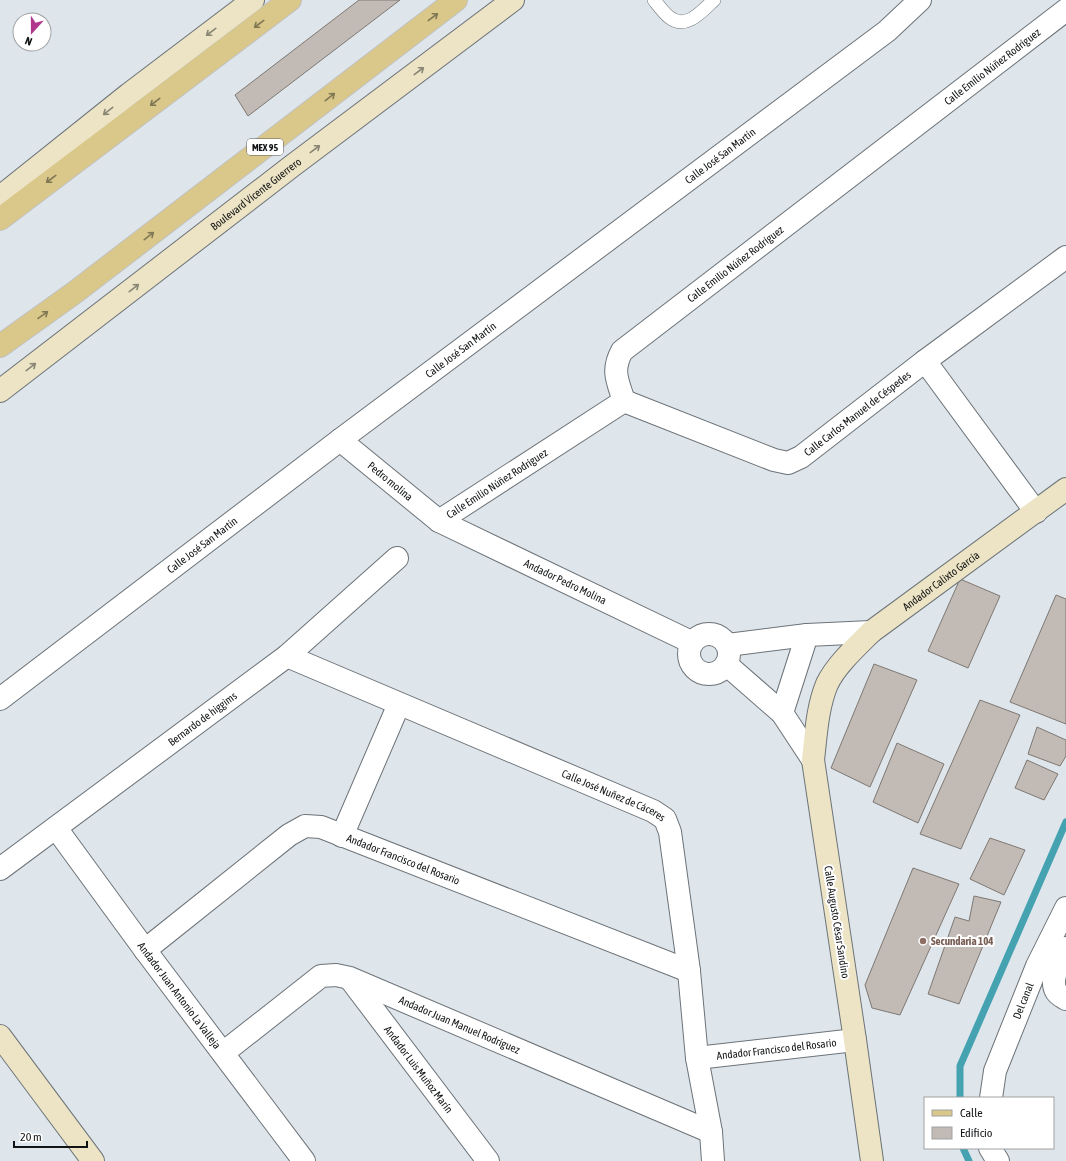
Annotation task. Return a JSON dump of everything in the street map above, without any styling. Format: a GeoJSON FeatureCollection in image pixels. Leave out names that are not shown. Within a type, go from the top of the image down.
{"type":"FeatureCollection","features":[{"type":"Feature","properties":{"kind":"main road"},"geometry":{"type":"LineString","coordinates":[[0,197],[129,94],[253,0]]}},
{"type":"Feature","properties":{"kind":"main road"},"geometry":{"type":"LineString","coordinates":[[0,219],[290,0]]}},
{"type":"Feature","properties":{"kind":"main road","name":"MEX 95"},"geometry":{"type":"LineString","coordinates":[[0,346],[74,294],[456,0]]}},
{"type":"Feature","properties":{"kind":"main road","name":"Boulevard Vicente Guerrero"},"geometry":{"type":"LineString","coordinates":[[0,391],[286,171],[513,0]]}},
{"type":"Feature","properties":{"kind":"main road","name":"Andador Calixto García"},"geometry":{"type":"LineString","coordinates":[[828,683],[844,659],[871,632],[1066,489]]}},
{"type":"Feature","properties":{"kind":"main road","name":"Calle Augusto César Sandino"},"geometry":{"type":"LineString","coordinates":[[828,683],[817,720],[813,760],[872,1161]]}},
{"type":"Feature","properties":{"kind":"main road"},"geometry":{"type":"LineString","coordinates":[[2,1043],[93,1161]]}},
{"type":"Feature","properties":{"kind":"street","name":"Calle José San Martín"},"geometry":{"type":"LineString","coordinates":[[0,699],[340,440],[887,31],[920,0]]}},
{"type":"Feature","properties":{"kind":"street","name":"Calle Emilio Núñez Rodríguez"},"geometry":{"type":"LineString","coordinates":[[440,522],[624,401],[616,374],[617,361],[622,351],[1066,11]]}},
{"type":"Feature","properties":{"kind":"street","name":"Calle Carlos Manuel de Céspedes"},"geometry":{"type":"LineString","coordinates":[[624,401],[774,460],[788,463],[801,457],[925,361],[1066,258]]}},
{"type":"Feature","properties":{"kind":"street"},"geometry":{"type":"LineString","coordinates":[[925,361],[1036,512]]}},
{"type":"Feature","properties":{"kind":"street","name":"Pedro molina"},"geometry":{"type":"LineString","coordinates":[[340,440],[440,522]]}},
{"type":"Feature","properties":{"kind":"street","name":"Andador Pedro Molina"},"geometry":{"type":"LineString","coordinates":[[440,522],[691,642]]}},
{"type":"Feature","properties":{"kind":"street","name":"Bernardo de higgims"},"geometry":{"type":"LineString","coordinates":[[0,870],[287,656],[397,558]]}},
{"type":"Feature","properties":{"kind":"street"},"geometry":{"type":"LineString","coordinates":[[813,760],[782,713],[727,655],[718,634],[703,633],[691,642],[688,655],[692,666],[703,674],[716,673],[727,655],[807,635],[871,632]]}},
{"type":"Feature","properties":{"kind":"street"},"geometry":{"type":"LineString","coordinates":[[782,713],[807,635]]}},
{"type":"Feature","properties":{"kind":"street","name":"Calle José Nuñez de Cáceres"},"geometry":{"type":"LineString","coordinates":[[287,656],[653,811],[665,819],[670,832],[689,971],[697,1058],[711,1132],[713,1161]]}},
{"type":"Feature","properties":{"kind":"street"},"geometry":{"type":"LineString","coordinates":[[342,836],[399,704]]}},
{"type":"Feature","properties":{"kind":"street","name":"Andador Francisco del Rosario"},"geometry":{"type":"LineString","coordinates":[[145,950],[289,835],[305,826],[321,827],[689,971]]}},
{"type":"Feature","properties":{"kind":"street","name":"Andador Juan Antonio La Valleja"},"geometry":{"type":"LineString","coordinates":[[56,828],[145,950],[304,1161]]}},
{"type":"Feature","properties":{"kind":"street","name":"Del canal"},"geometry":{"type":"LineString","coordinates":[[991,1097],[995,1071],[1037,966],[1066,908]]}},
{"type":"Feature","properties":{"kind":"street"},"geometry":{"type":"LineString","coordinates":[[1066,948],[1055,974],[1054,985],[1056,993],[1066,999]]}},
{"type":"Feature","properties":{"kind":"street","name":"Andador Juan Manuel Rodríguez"},"geometry":{"type":"LineString","coordinates":[[224,1053],[321,976],[336,975],[350,978],[711,1132]]}},
{"type":"Feature","properties":{"kind":"street","name":"Andador Luis Muñoz Marín"},"geometry":{"type":"LineString","coordinates":[[350,978],[488,1161]]}},
{"type":"Feature","properties":{"kind":"street","name":"Andador Francisco del Rosario"},"geometry":{"type":"LineString","coordinates":[[697,1058],[855,1040]]}},
{"type":"Feature","properties":{"kind":"street"},"geometry":{"type":"LineString","coordinates":[[991,1149],[998,1161]]}},
{"type":"Feature","properties":{"kind":"lane"},"geometry":{"type":"LineString","coordinates":[[654,0],[669,18],[680,22],[693,19],[714,0]]}},
{"type":"Feature","properties":{"kind":"building"},"geometry":{"type":"Polygon","coordinates":[[[359,0],[400,0],[248,116],[235,95],[359,0]]]}},
{"type":"Feature","properties":{"kind":"building"},"geometry":{"type":"Polygon","coordinates":[[[960,579],[1000,596],[968,668],[928,651],[960,579]]]}},
{"type":"Feature","properties":{"kind":"building"},"geometry":{"type":"Polygon","coordinates":[[[1056,595],[1066,599],[1066,724],[1010,702],[1056,595]]]}},
{"type":"Feature","properties":{"kind":"building"},"geometry":{"type":"Polygon","coordinates":[[[874,664],[917,680],[870,787],[831,768],[874,664]]]}},
{"type":"Feature","properties":{"kind":"building"},"geometry":{"type":"Polygon","coordinates":[[[980,700],[1020,715],[961,849],[920,834],[980,700]]]}},
{"type":"Feature","properties":{"kind":"building"},"geometry":{"type":"Polygon","coordinates":[[[1037,727],[1066,740],[1066,756],[1060,766],[1028,754],[1037,727]]]}},
{"type":"Feature","properties":{"kind":"building"},"geometry":{"type":"Polygon","coordinates":[[[897,743],[944,764],[918,823],[873,802],[897,743]]]}},
{"type":"Feature","properties":{"kind":"building"},"geometry":{"type":"Polygon","coordinates":[[[1027,760],[1058,774],[1044,800],[1015,788],[1027,760]]]}},
{"type":"Feature","properties":{"kind":"building"},"geometry":{"type":"Polygon","coordinates":[[[990,838],[1025,850],[1004,895],[970,879],[990,838]]]}},
{"type":"Feature","properties":{"kind":"building"},"geometry":{"type":"Polygon","coordinates":[[[913,868],[959,884],[900,1015],[872,1008],[865,985],[913,868]]]}},
{"type":"Feature","properties":{"kind":"building"},"geometry":{"type":"Polygon","coordinates":[[[974,896],[1001,902],[959,1004],[928,994],[955,917],[969,921],[974,896]]]}},
{"type":"Feature","properties":{"kind":"waterway"},"geometry":{"type":"LineString","coordinates":[[960,1097],[960,1066],[1066,822]]}},
{"type":"Feature","properties":{"kind":"waterway"},"geometry":{"type":"LineString","coordinates":[[963,1149],[969,1161]]}},
{"type":"Feature","properties":{"kind":"place","name":"Secundaria 104"},"geometry":{"type":"Point","coordinates":[923,941]}}]}
